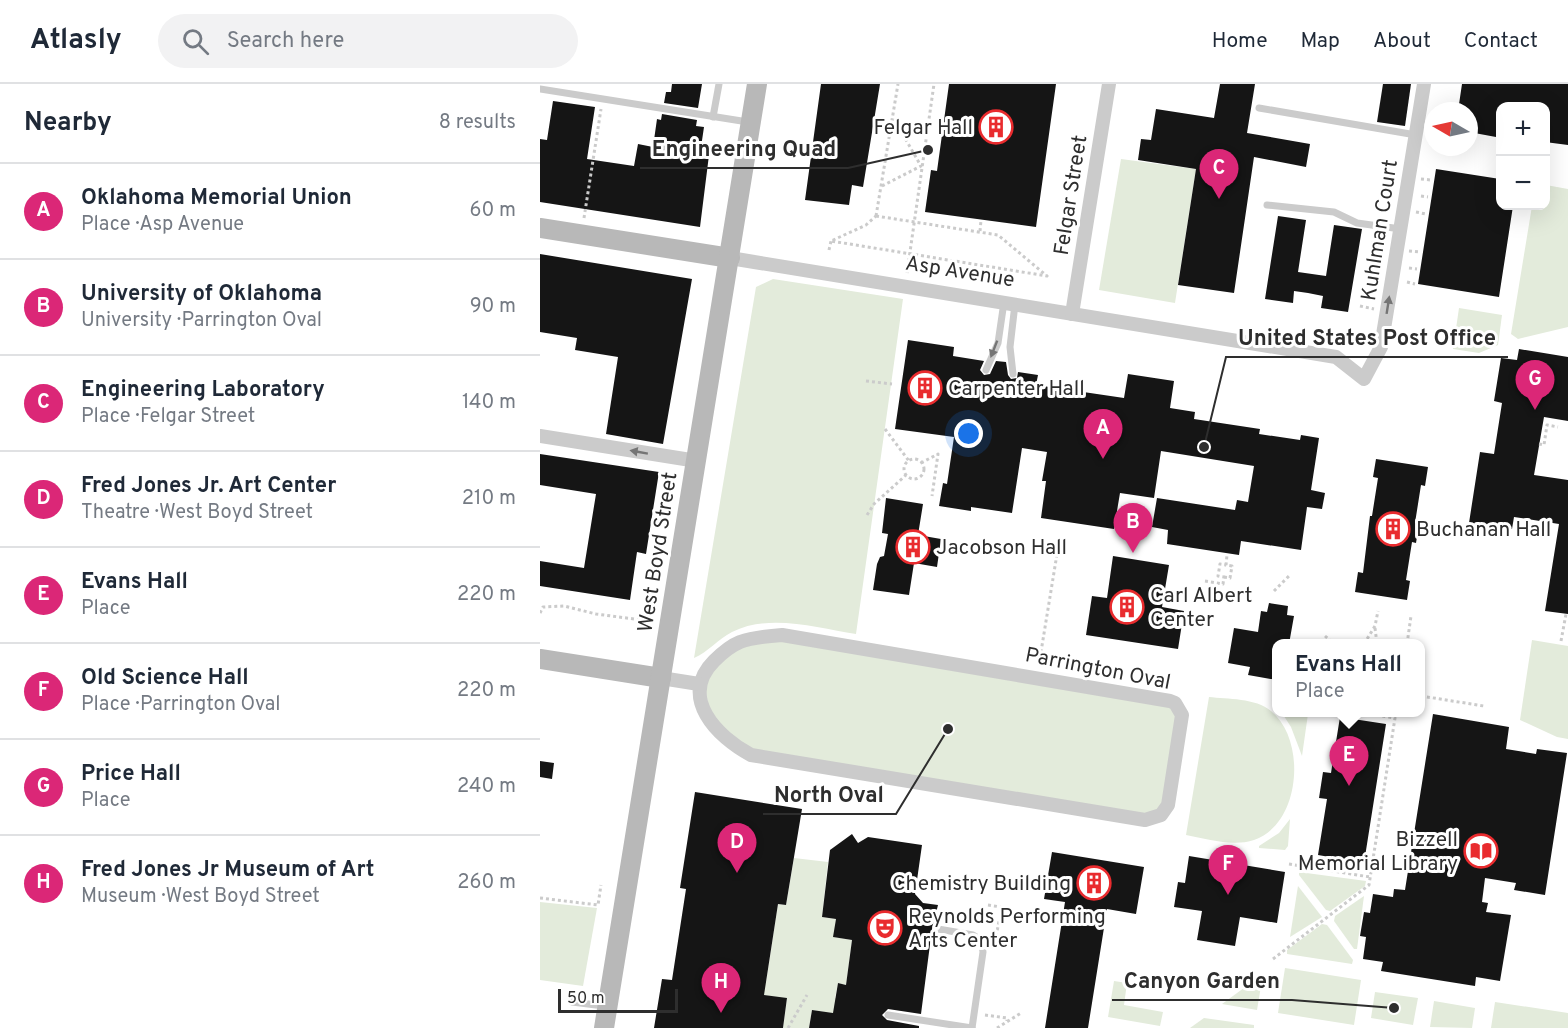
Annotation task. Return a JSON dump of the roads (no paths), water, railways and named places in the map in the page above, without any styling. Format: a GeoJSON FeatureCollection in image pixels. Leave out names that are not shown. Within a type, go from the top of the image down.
{"type":"FeatureCollection","features":[{"type":"Feature","properties":{"kind":"street","name":"West Boyd Street"},"geometry":{"type":"LineString","coordinates":[[604,1028],[757,84]]}},
{"type":"Feature","properties":{"kind":"street","name":"Felgar Street"},"geometry":{"type":"LineString","coordinates":[[1072,314],[1109,84]]}},
{"type":"Feature","properties":{"kind":"street","name":"Kuhlman Court"},"geometry":{"type":"LineString","coordinates":[[1364,380],[1381,347],[1424,84]]}},
{"type":"Feature","properties":{"kind":"street","name":"Asp Avenue"},"geometry":{"type":"LineString","coordinates":[[540,228],[1336,357],[1364,380]]}},
{"type":"Feature","properties":{"kind":"street"},"geometry":{"type":"LineString","coordinates":[[540,436],[697,460]]}},
{"type":"Feature","properties":{"kind":"street","name":"Parrington Oval"},"geometry":{"type":"LineString","coordinates":[[782,635],[1162,698],[1175,703],[1182,715],[1168,805],[1161,815],[1145,820],[764,759],[731,744],[720,734],[704,709],[699,684],[708,668],[729,648],[756,637],[782,635]]}},
{"type":"Feature","properties":{"kind":"street"},"geometry":{"type":"LineString","coordinates":[[540,658],[699,684]]}},
{"type":"Feature","properties":{"kind":"lane"},"geometry":{"type":"LineString","coordinates":[[713,117],[719,84]]}},
{"type":"Feature","properties":{"kind":"lane"},"geometry":{"type":"LineString","coordinates":[[540,89],[752,123]]}},
{"type":"Feature","properties":{"kind":"lane"},"geometry":{"type":"LineString","coordinates":[[1258,108],[1416,135]]}},
{"type":"Feature","properties":{"kind":"lane"},"geometry":{"type":"LineString","coordinates":[[1267,205],[1334,212],[1357,223],[1401,229]]}},
{"type":"Feature","properties":{"kind":"lane"},"geometry":{"type":"LineString","coordinates":[[986,370],[998,343],[1000,327],[1009,303]]}},
{"type":"Feature","properties":{"kind":"lane"},"geometry":{"type":"LineString","coordinates":[[1009,303],[1013,374]]}},
{"type":"Feature","properties":{"kind":"lane"},"geometry":{"type":"LineString","coordinates":[[888,1015],[972,1028],[983,952],[981,940],[973,935],[938,929]]}},
{"type":"Feature","properties":{"kind":"lane"},"geometry":{"type":"LineString","coordinates":[[572,1002],[607,1007]]}},
{"type":"Feature","properties":{"kind":"place","name":"Felgar Hall"},"geometry":{"type":"Point","coordinates":[996,127]}},
{"type":"Feature","properties":{"kind":"place","name":"Engineering Quad"},"geometry":{"type":"Point","coordinates":[928,150]}},
{"type":"Feature","properties":{"kind":"place","name":"Engineering Laboratory"},"geometry":{"type":"Point","coordinates":[1219,199]}},
{"type":"Feature","properties":{"kind":"place","name":"Carpenter Hall"},"geometry":{"type":"Point","coordinates":[925,388]}},
{"type":"Feature","properties":{"kind":"place","name":"Price Hall"},"geometry":{"type":"Point","coordinates":[1535,410]}},
{"type":"Feature","properties":{"kind":"place","name":"United States Post Office"},"geometry":{"type":"Point","coordinates":[1204,447]}},
{"type":"Feature","properties":{"kind":"place","name":"Oklahoma Memorial Union"},"geometry":{"type":"Point","coordinates":[1103,459]}},
{"type":"Feature","properties":{"kind":"place","name":"Buchanan Hall"},"geometry":{"type":"Point","coordinates":[1393,529]}},
{"type":"Feature","properties":{"kind":"place","name":"Jacobson Hall"},"geometry":{"type":"Point","coordinates":[913,547]}},
{"type":"Feature","properties":{"kind":"place","name":"University of Oklahoma"},"geometry":{"type":"Point","coordinates":[1133,553]}},
{"type":"Feature","properties":{"kind":"place","name":"Carl Albert Center"},"geometry":{"type":"Point","coordinates":[1127,607]}},
{"type":"Feature","properties":{"kind":"place","name":"North Oval"},"geometry":{"type":"Point","coordinates":[948,729]}},
{"type":"Feature","properties":{"kind":"place","name":"Evans Hall"},"geometry":{"type":"Point","coordinates":[1349,786]}},
{"type":"Feature","properties":{"kind":"place","name":"Bizzell Memorial Library"},"geometry":{"type":"Point","coordinates":[1481,851]}},
{"type":"Feature","properties":{"kind":"place","name":"Fred Jones Jr. Art Center"},"geometry":{"type":"Point","coordinates":[737,873]}},
{"type":"Feature","properties":{"kind":"place","name":"Chemistry Building"},"geometry":{"type":"Point","coordinates":[1094,883]}},
{"type":"Feature","properties":{"kind":"place","name":"Old Science Hall"},"geometry":{"type":"Point","coordinates":[1228,895]}},
{"type":"Feature","properties":{"kind":"place","name":"Reynolds Performing Arts Center"},"geometry":{"type":"Point","coordinates":[885,928]}},
{"type":"Feature","properties":{"kind":"place","name":"Canyon Garden"},"geometry":{"type":"Point","coordinates":[1394,1008]}},
{"type":"Feature","properties":{"kind":"place","name":"Fred Jones Jr Museum of Art"},"geometry":{"type":"Point","coordinates":[721,1013]}}]}
